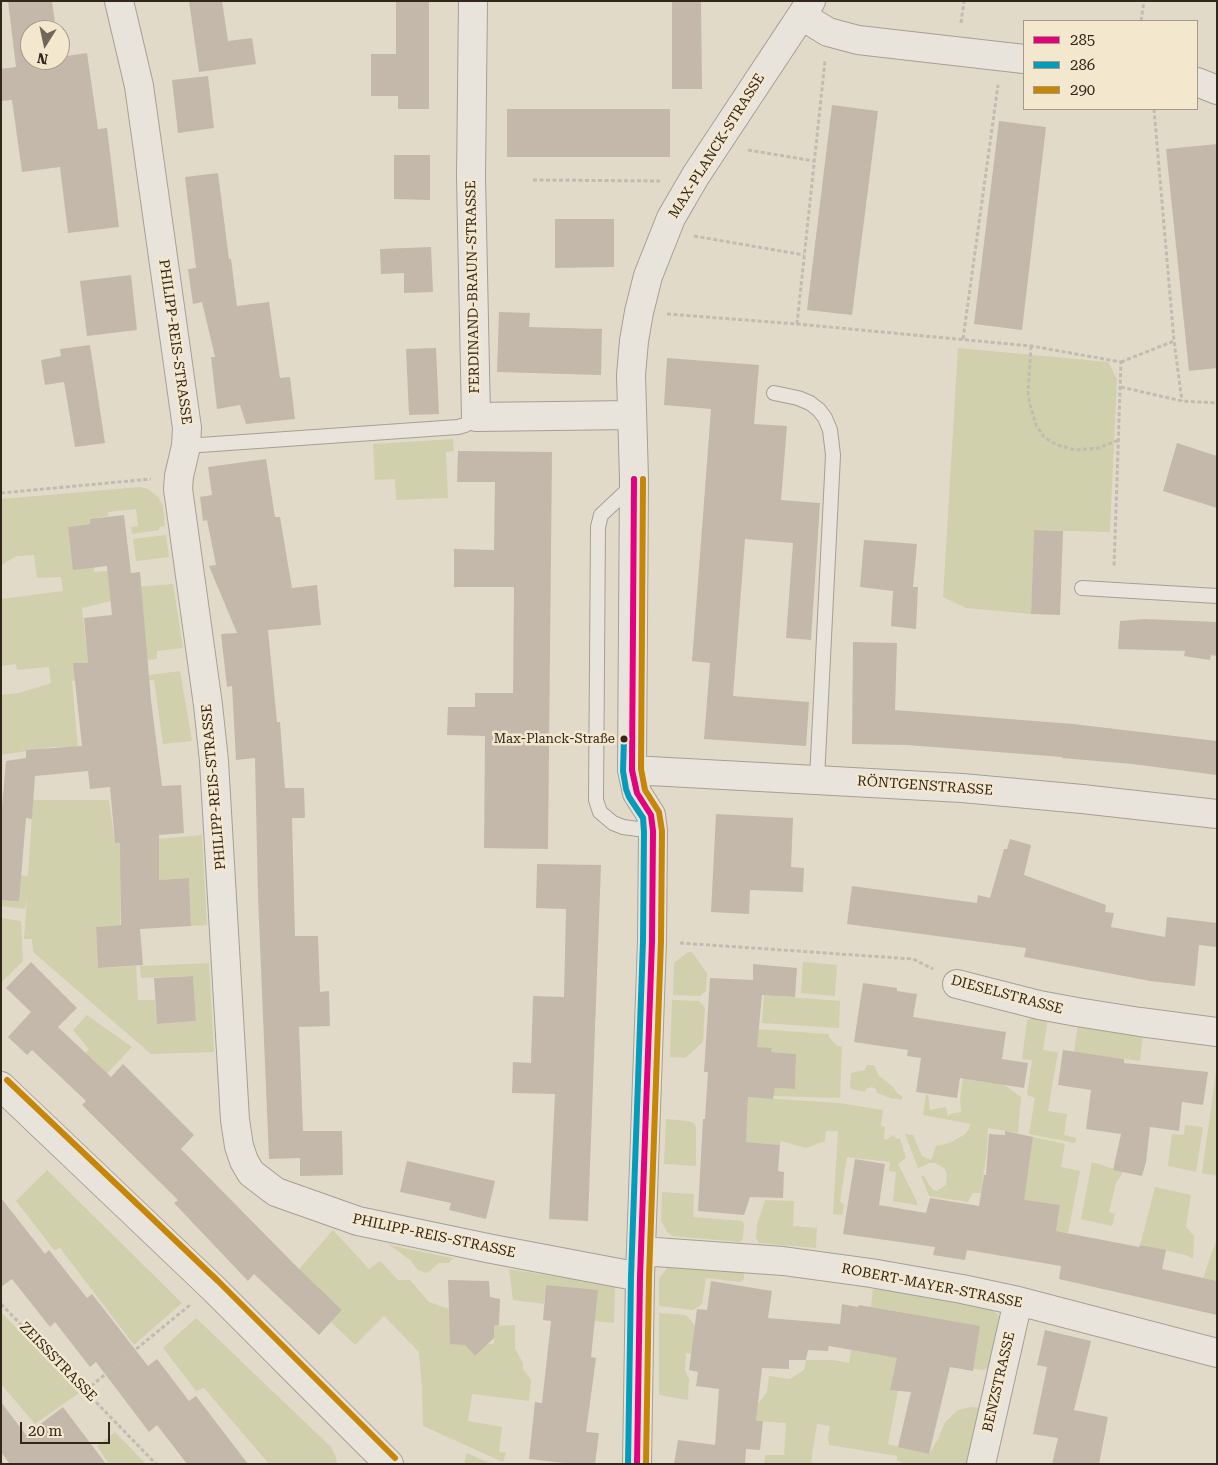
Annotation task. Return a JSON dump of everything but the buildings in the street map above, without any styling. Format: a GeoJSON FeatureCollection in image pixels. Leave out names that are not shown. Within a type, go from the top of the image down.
{"type":"FeatureCollection","features":[{"type":"Feature","properties":{"kind":"street","name":"PHILIPP-REIS-STRASSE"},"geometry":{"type":"LineString","coordinates":[[119,1],[140,86],[187,428],[186,446],[179,476],[179,500],[214,761],[235,1120],[239,1146],[244,1161],[252,1173],[276,1192],[358,1221],[492,1249],[641,1264]]}},
{"type":"Feature","properties":{"kind":"street","name":"FERDINAND-BRAUN-STRASSE"},"geometry":{"type":"LineString","coordinates":[[473,1],[471,176],[476,417]]}},
{"type":"Feature","properties":{"kind":"street"},"geometry":{"type":"LineString","coordinates":[[806,9],[828,32],[858,40],[1013,58]]}},
{"type":"Feature","properties":{"kind":"street","name":"MAX-PLANCK-STRASSE"},"geometry":{"type":"LineString","coordinates":[[637,1464],[641,1264],[652,942],[653,831],[651,815],[637,793],[632,770],[634,479],[631,375],[639,312],[648,276],[665,230],[686,192],[806,9]]}},
{"type":"Feature","properties":{"kind":"street"},"geometry":{"type":"LineString","coordinates":[[1198,82],[1217,90]]}},
{"type":"Feature","properties":{"kind":"street"},"geometry":{"type":"LineString","coordinates":[[476,417],[632,415]]}},
{"type":"Feature","properties":{"kind":"street","name":"RÖNTGENSTRASSE"},"geometry":{"type":"LineString","coordinates":[[632,770],[962,788],[1217,814]]}},
{"type":"Feature","properties":{"kind":"street","name":"DIESELSTRASSE"},"geometry":{"type":"LineString","coordinates":[[957,984],[1038,1005],[1140,1022],[1217,1032]]}},
{"type":"Feature","properties":{"kind":"street"},"geometry":{"type":"LineString","coordinates":[[1,1086],[212,1287],[389,1464]]}},
{"type":"Feature","properties":{"kind":"street","name":"ROBERT-MAYER-STRASSE"},"geometry":{"type":"LineString","coordinates":[[641,1264],[783,1261],[824,1266],[962,1289],[1018,1301],[1217,1352]]}},
{"type":"Feature","properties":{"kind":"street","name":"BENZSTRASSE"},"geometry":{"type":"LineString","coordinates":[[980,1464],[1018,1301]]}},
{"type":"Feature","properties":{"kind":"lane"},"geometry":{"type":"LineString","coordinates":[[774,393],[798,398],[810,403],[819,410],[826,418],[830,430],[833,456],[817,779]]}},
{"type":"Feature","properties":{"kind":"lane"},"geometry":{"type":"LineString","coordinates":[[186,446],[458,427],[466,425],[476,417]]}},
{"type":"Feature","properties":{"kind":"lane"},"geometry":{"type":"LineString","coordinates":[[634,479],[629,490],[601,514],[598,527],[596,800],[600,812],[613,824],[653,831]]}},
{"type":"Feature","properties":{"kind":"lane"},"geometry":{"type":"LineString","coordinates":[[1082,588],[1217,596]]}},
{"type":"Feature","properties":{"kind":"path"},"geometry":{"type":"LineString","coordinates":[[1141,20],[1144,1]]}},
{"type":"Feature","properties":{"kind":"path"},"geometry":{"type":"LineString","coordinates":[[797,324],[828,32]]}},
{"type":"Feature","properties":{"kind":"path"},"geometry":{"type":"LineString","coordinates":[[963,339],[1013,58]]}},
{"type":"Feature","properties":{"kind":"path"},"geometry":{"type":"LineString","coordinates":[[1154,110],[1174,341],[1182,401]]}},
{"type":"Feature","properties":{"kind":"path"},"geometry":{"type":"LineString","coordinates":[[716,145],[814,161]]}},
{"type":"Feature","properties":{"kind":"path"},"geometry":{"type":"LineString","coordinates":[[533,180],[660,181],[686,192]]}},
{"type":"Feature","properties":{"kind":"path"},"geometry":{"type":"LineString","coordinates":[[665,230],[804,255]]}},
{"type":"Feature","properties":{"kind":"path"},"geometry":{"type":"LineString","coordinates":[[639,312],[797,324],[1031,346],[1121,362],[1174,341]]}},
{"type":"Feature","properties":{"kind":"path"},"geometry":{"type":"LineString","coordinates":[[1031,346],[1028,393],[1036,425],[1044,437],[1064,448],[1076,450],[1098,448],[1119,440]]}},
{"type":"Feature","properties":{"kind":"path"},"geometry":{"type":"LineString","coordinates":[[1113,590],[1121,362]]}},
{"type":"Feature","properties":{"kind":"path"},"geometry":{"type":"LineString","coordinates":[[1121,387],[1182,401],[1217,403]]}},
{"type":"Feature","properties":{"kind":"path"},"geometry":{"type":"LineString","coordinates":[[1,493],[179,476]]}},
{"type":"Feature","properties":{"kind":"path","name":"DIESELSTRASSE"},"geometry":{"type":"LineString","coordinates":[[652,942],[913,959],[925,964],[944,978],[957,984]]}},
{"type":"Feature","properties":{"kind":"path"},"geometry":{"type":"LineString","coordinates":[[86,1390],[212,1287]]}},
{"type":"Feature","properties":{"kind":"path","name":"ZEISSSTRASSE"},"geometry":{"type":"LineString","coordinates":[[1,1304],[156,1464]]}},
{"type":"Feature","properties":{"kind":"green space"},"geometry":{"type":"Polygon","coordinates":[[[958,348],[1108,362],[1117,379],[1110,532],[1034,530],[1031,614],[966,608],[943,597],[958,348]]]}},
{"type":"Feature","properties":{"kind":"green space"},"geometry":{"type":"Polygon","coordinates":[[[453,439],[454,451],[446,452],[448,498],[396,500],[395,479],[375,480],[373,444],[453,439]]]}},
{"type":"Feature","properties":{"kind":"green space"},"geometry":{"type":"Polygon","coordinates":[[[140,487],[148,489],[159,498],[163,507],[165,526],[159,527],[159,530],[132,534],[131,527],[138,526],[136,509],[108,512],[108,516],[90,519],[90,524],[68,527],[72,558],[92,556],[94,572],[125,569],[119,588],[173,584],[183,648],[157,651],[157,659],[148,660],[111,601],[82,608],[88,663],[82,680],[72,681],[78,748],[53,747],[1,755],[1,695],[19,693],[51,683],[49,667],[17,670],[16,664],[1,666],[1,599],[63,591],[61,577],[37,578],[34,555],[17,556],[3,564],[1,569],[1,499],[140,487]]]}},
{"type":"Feature","properties":{"kind":"green space"},"geometry":{"type":"Polygon","coordinates":[[[166,535],[169,557],[136,561],[133,539],[166,535]]]}},
{"type":"Feature","properties":{"kind":"green space"},"geometry":{"type":"Polygon","coordinates":[[[180,671],[192,741],[163,744],[154,680],[143,680],[142,676],[180,671]]]}},
{"type":"Feature","properties":{"kind":"green space"},"geometry":{"type":"Polygon","coordinates":[[[33,800],[109,800],[115,843],[202,835],[207,925],[191,926],[189,878],[159,880],[121,876],[120,925],[96,927],[98,968],[136,966],[138,1000],[155,1000],[157,1024],[196,1021],[193,976],[141,978],[140,966],[209,963],[214,1052],[151,1054],[33,952],[32,939],[24,939],[27,898],[25,909],[1,906],[1,877],[4,873],[28,876],[33,800]]]}},
{"type":"Feature","properties":{"kind":"green space"},"geometry":{"type":"Polygon","coordinates":[[[1,918],[21,921],[23,961],[1,983],[1,918]]]}},
{"type":"Feature","properties":{"kind":"green space"},"geometry":{"type":"Polygon","coordinates":[[[688,952],[692,952],[707,973],[706,991],[700,996],[673,995],[674,963],[688,952]]]}},
{"type":"Feature","properties":{"kind":"green space"},"geometry":{"type":"Polygon","coordinates":[[[803,962],[837,965],[835,996],[801,993],[803,962]]]}},
{"type":"Feature","properties":{"kind":"green space"},"geometry":{"type":"Polygon","coordinates":[[[764,995],[840,1001],[839,1028],[762,1023],[764,995]]]}},
{"type":"Feature","properties":{"kind":"green space"},"geometry":{"type":"Polygon","coordinates":[[[672,1000],[699,1001],[705,1008],[703,1042],[685,1058],[670,1057],[672,1000]]]}},
{"type":"Feature","properties":{"kind":"green space"},"geometry":{"type":"Polygon","coordinates":[[[87,1015],[132,1047],[86,1096],[66,1075],[89,1049],[73,1030],[87,1015]]]}},
{"type":"Feature","properties":{"kind":"green space"},"geometry":{"type":"Polygon","coordinates":[[[1035,1015],[1048,1018],[1043,1050],[1058,1052],[1048,1111],[1067,1114],[1064,1135],[1076,1138],[1075,1143],[1029,1134],[1035,1098],[1027,1095],[1032,1060],[1022,1059],[1027,1021],[1035,1015]]]}},
{"type":"Feature","properties":{"kind":"green space"},"geometry":{"type":"Polygon","coordinates":[[[1078,1024],[1143,1035],[1140,1061],[1074,1052],[1078,1024]]]}},
{"type":"Feature","properties":{"kind":"green space"},"geometry":{"type":"Polygon","coordinates":[[[755,1029],[829,1034],[829,1037],[837,1046],[842,1046],[840,1098],[773,1096],[774,1088],[795,1089],[796,1054],[771,1052],[772,1049],[753,1047],[755,1029]]]}},
{"type":"Feature","properties":{"kind":"green space"},"geometry":{"type":"Polygon","coordinates":[[[867,1065],[874,1065],[879,1076],[903,1097],[901,1100],[877,1093],[876,1089],[872,1087],[866,1089],[865,1092],[851,1089],[851,1073],[865,1070],[867,1065]]]}},
{"type":"Feature","properties":{"kind":"green space"},"geometry":{"type":"Polygon","coordinates":[[[1217,1065],[1217,1176],[1202,1173],[1217,1065]]]}},
{"type":"Feature","properties":{"kind":"green space"},"geometry":{"type":"Polygon","coordinates":[[[964,1070],[1006,1086],[1021,1097],[1018,1133],[988,1128],[981,1193],[973,1193],[968,1202],[929,1196],[921,1176],[924,1176],[932,1189],[937,1191],[946,1185],[947,1174],[944,1168],[935,1163],[918,1168],[905,1134],[913,1135],[922,1156],[931,1160],[936,1146],[949,1143],[964,1135],[969,1129],[970,1124],[923,1115],[926,1095],[928,1095],[930,1110],[946,1107],[948,1117],[950,1114],[961,1112],[960,1099],[964,1070]]]}},
{"type":"Feature","properties":{"kind":"green space"},"geometry":{"type":"Polygon","coordinates":[[[748,1097],[839,1103],[883,1110],[881,1126],[885,1127],[884,1139],[886,1140],[893,1135],[897,1139],[900,1138],[906,1158],[898,1164],[917,1205],[893,1201],[896,1172],[889,1171],[890,1162],[847,1157],[840,1201],[844,1205],[842,1215],[833,1214],[838,1131],[826,1131],[825,1141],[806,1148],[781,1141],[780,1145],[735,1141],[747,1123],[748,1097]]]}},
{"type":"Feature","properties":{"kind":"green space"},"geometry":{"type":"Polygon","coordinates":[[[666,1119],[689,1121],[695,1124],[696,1166],[664,1164],[666,1119]]]}},
{"type":"Feature","properties":{"kind":"green space"},"geometry":{"type":"Polygon","coordinates":[[[1185,1125],[1203,1127],[1196,1172],[1168,1166],[1172,1134],[1184,1135],[1185,1125]]]}},
{"type":"Feature","properties":{"kind":"green space"},"geometry":{"type":"Polygon","coordinates":[[[1033,1137],[1065,1144],[1061,1167],[1080,1171],[1068,1233],[1056,1231],[1060,1205],[1002,1204],[1028,1169],[1033,1137]]]}},
{"type":"Feature","properties":{"kind":"green space"},"geometry":{"type":"Polygon","coordinates":[[[1092,1162],[1123,1172],[1116,1183],[1109,1212],[1115,1214],[1112,1226],[1081,1219],[1092,1162]]]}},
{"type":"Feature","properties":{"kind":"green space"},"geometry":{"type":"Polygon","coordinates":[[[47,1170],[182,1303],[134,1345],[60,1248],[54,1250],[16,1201],[47,1170]]]}},
{"type":"Feature","properties":{"kind":"green space"},"geometry":{"type":"Polygon","coordinates":[[[1155,1187],[1191,1195],[1186,1227],[1194,1236],[1193,1259],[1186,1255],[1140,1245],[1155,1187]]]}},
{"type":"Feature","properties":{"kind":"green space"},"geometry":{"type":"Polygon","coordinates":[[[662,1192],[694,1194],[693,1217],[742,1221],[744,1224],[743,1238],[740,1242],[672,1236],[667,1232],[661,1220],[662,1192]]]}},
{"type":"Feature","properties":{"kind":"green space"},"geometry":{"type":"Polygon","coordinates":[[[765,1200],[794,1201],[793,1226],[817,1228],[816,1248],[759,1243],[756,1238],[757,1224],[765,1200]]]}},
{"type":"Feature","properties":{"kind":"green space"},"geometry":{"type":"Polygon","coordinates":[[[333,1230],[369,1269],[380,1261],[398,1280],[410,1280],[429,1302],[449,1309],[465,1345],[475,1356],[488,1344],[494,1344],[494,1326],[515,1325],[515,1349],[523,1363],[523,1369],[531,1380],[529,1401],[472,1394],[468,1421],[502,1427],[499,1452],[506,1453],[503,1462],[423,1426],[419,1352],[384,1316],[355,1345],[331,1322],[342,1310],[299,1269],[333,1230]]]}},
{"type":"Feature","properties":{"kind":"green space"},"geometry":{"type":"Polygon","coordinates":[[[1217,1238],[1217,1281],[1203,1278],[1217,1238]]]}},
{"type":"Feature","properties":{"kind":"green space"},"geometry":{"type":"Polygon","coordinates":[[[388,1244],[453,1258],[449,1263],[439,1263],[427,1273],[418,1270],[410,1260],[388,1244]]]}},
{"type":"Feature","properties":{"kind":"green space"},"geometry":{"type":"Polygon","coordinates":[[[668,1267],[744,1271],[744,1279],[740,1282],[706,1278],[702,1304],[693,1310],[659,1306],[659,1278],[668,1267]]]}},
{"type":"Feature","properties":{"kind":"green space"},"geometry":{"type":"Polygon","coordinates":[[[509,1269],[615,1286],[614,1323],[594,1321],[546,1286],[544,1304],[513,1300],[509,1269]]]}},
{"type":"Feature","properties":{"kind":"green space"},"geometry":{"type":"Polygon","coordinates":[[[873,1286],[989,1307],[998,1315],[1002,1326],[998,1361],[984,1370],[973,1369],[980,1326],[933,1319],[898,1391],[888,1444],[929,1454],[945,1422],[958,1410],[971,1407],[984,1408],[971,1464],[904,1464],[897,1460],[897,1456],[829,1445],[830,1426],[817,1424],[811,1462],[816,1464],[764,1464],[765,1455],[784,1455],[786,1423],[756,1421],[758,1404],[767,1392],[769,1376],[790,1379],[804,1370],[806,1360],[833,1360],[849,1363],[851,1350],[898,1358],[905,1313],[871,1307],[873,1286]]]}},
{"type":"Feature","properties":{"kind":"green space"},"geometry":{"type":"Polygon","coordinates":[[[1,1312],[79,1393],[35,1424],[1,1384],[1,1312]]]}},
{"type":"Feature","properties":{"kind":"green space"},"geometry":{"type":"Polygon","coordinates":[[[659,1313],[686,1315],[699,1330],[697,1355],[686,1353],[685,1370],[689,1379],[688,1400],[659,1395],[659,1313]]]}},
{"type":"Feature","properties":{"kind":"green space"},"geometry":{"type":"Polygon","coordinates":[[[196,1318],[331,1447],[337,1464],[269,1464],[204,1388],[196,1391],[163,1348],[196,1318]]]}},
{"type":"Feature","properties":{"kind":"green space"},"geometry":{"type":"Polygon","coordinates":[[[115,1432],[146,1464],[109,1464],[97,1446],[115,1432]]]}},
{"type":"Feature","properties":{"kind":"green space"},"geometry":{"type":"Polygon","coordinates":[[[467,1453],[491,1464],[464,1464],[467,1453]]]}},
{"type":"Feature","properties":{"kind":"transit line","name":"285"},"geometry":{"type":"LineString","coordinates":[[634,479],[632,770],[637,793],[651,815],[653,831],[652,941],[640,1277],[637,1464]]}},
{"type":"Feature","properties":{"kind":"transit line","name":"290"},"geometry":{"type":"LineString","coordinates":[[643,479],[641,769],[645,790],[659,812],[662,831],[661,941],[649,1277],[646,1464]]}},
{"type":"Feature","properties":{"kind":"transit line","name":"286"},"geometry":{"type":"LineString","coordinates":[[624,739],[623,771],[626,789],[643,818],[644,832],[643,941],[631,1277],[628,1464]]}},
{"type":"Feature","properties":{"kind":"transit line","name":"290"},"geometry":{"type":"LineString","coordinates":[[7,1080],[218,1281],[395,1458]]}},
{"type":"Feature","properties":{"kind":"place","name":"Max-Planck-Straße"},"geometry":{"type":"Point","coordinates":[624,739]}}]}
